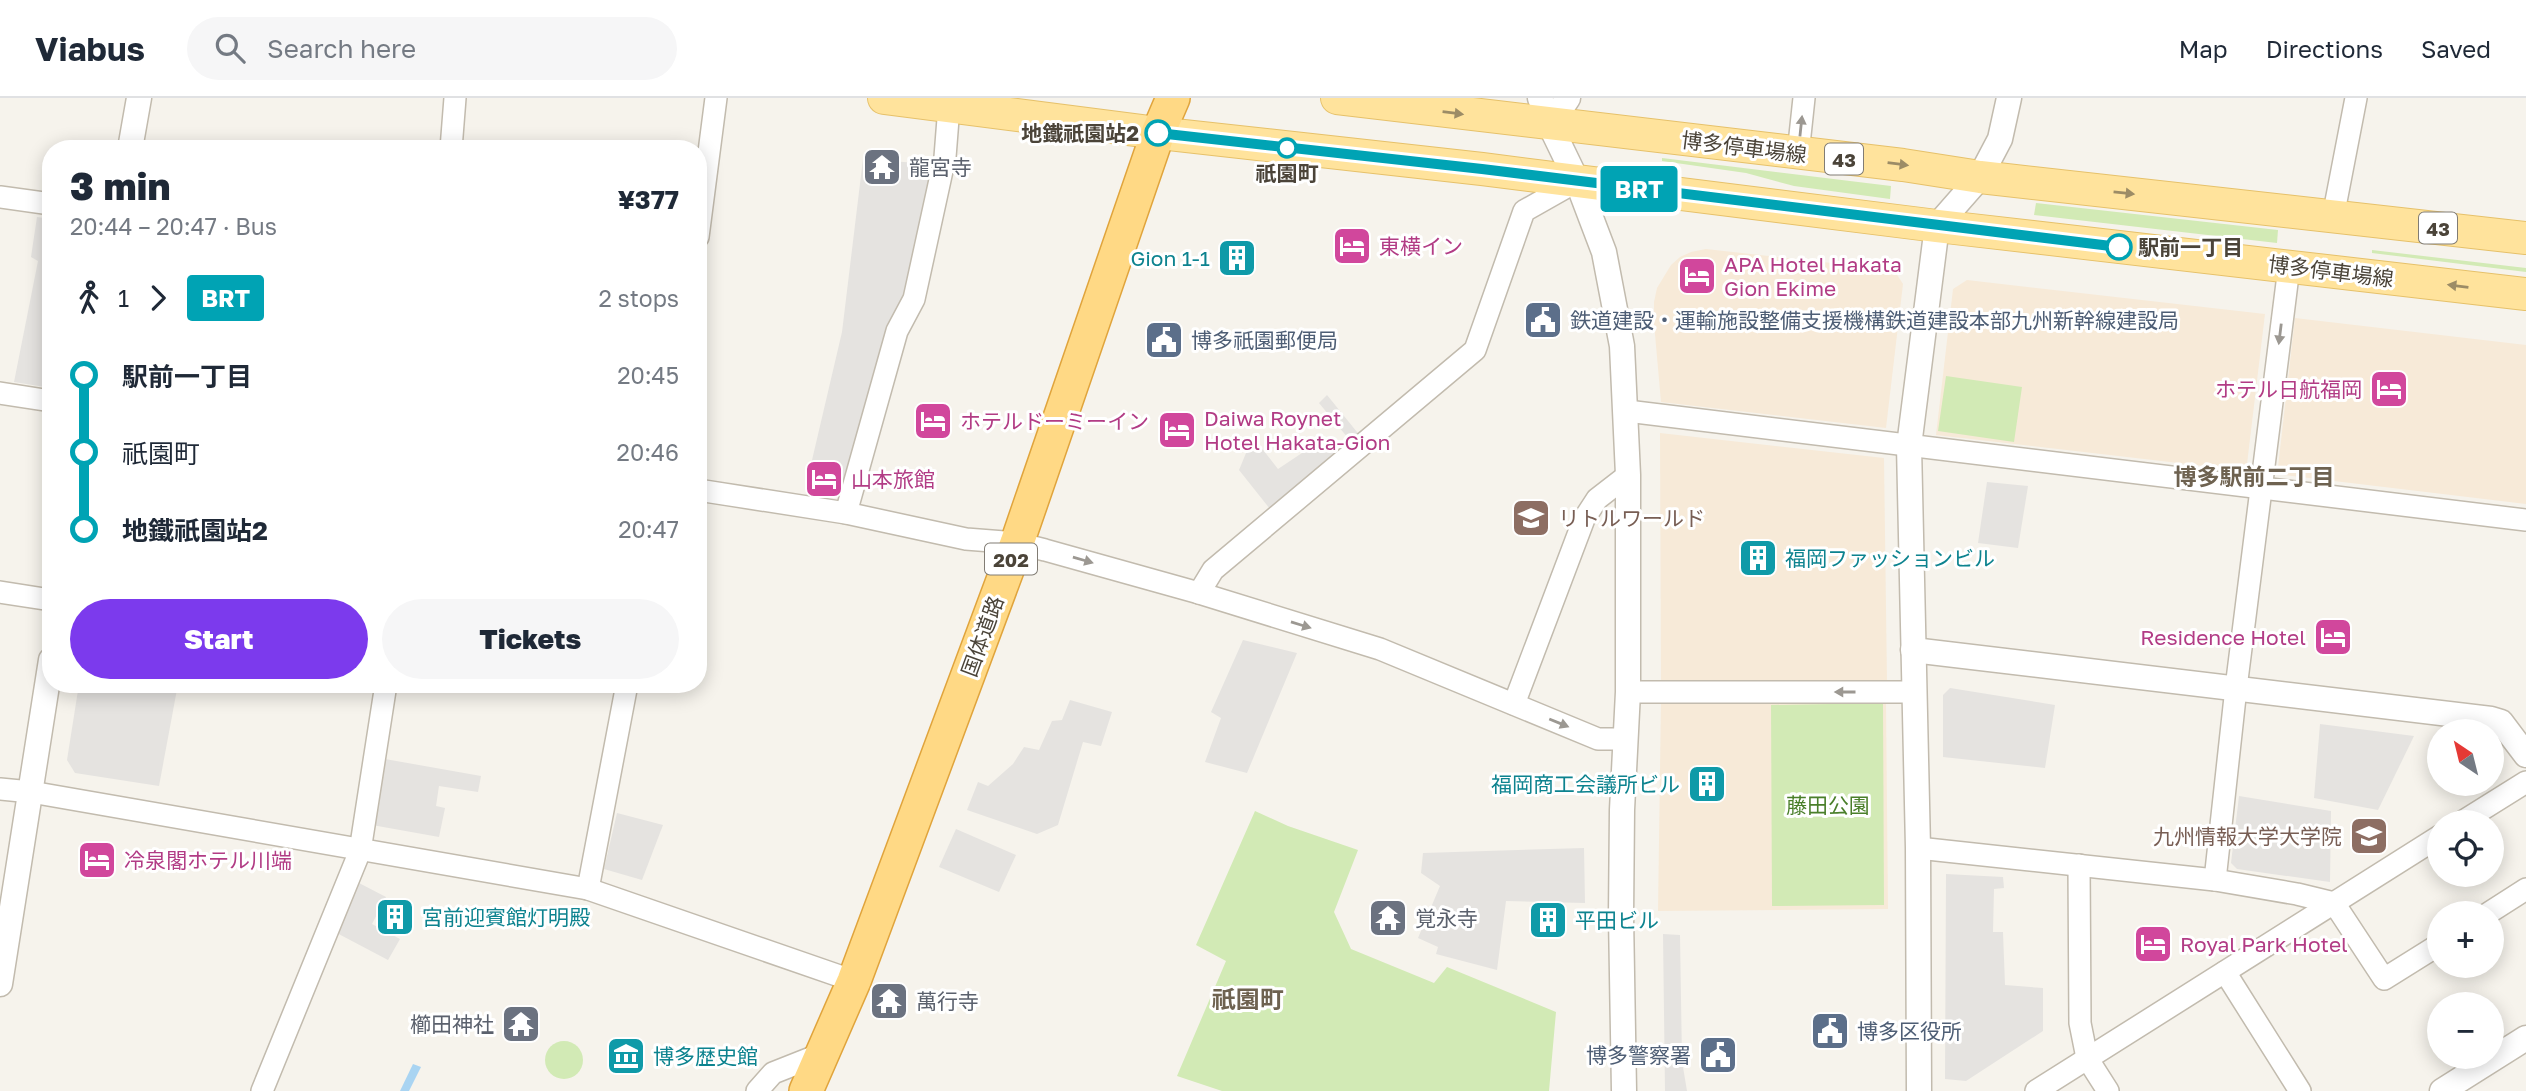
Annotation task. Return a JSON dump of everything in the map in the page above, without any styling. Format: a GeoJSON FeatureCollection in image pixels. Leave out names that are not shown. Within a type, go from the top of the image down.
{"type":"FeatureCollection","features":[{"type":"Feature","properties":{"kind":"highway","name":"国体道路"},"geometry":{"type":"LineString","coordinates":[[806,1091],[854,981],[1017,542],[1158,133],[1173,98]]}},
{"type":"Feature","properties":{"kind":"main road","name":"博多停車場線"},"geometry":{"type":"LineString","coordinates":[[884,98],[1937,226],[2526,294]]}},
{"type":"Feature","properties":{"kind":"main road","name":"博多停車場線"},"geometry":{"type":"LineString","coordinates":[[1337,98],[1545,111],[1798,154],[2526,238]]}},
{"type":"Feature","properties":{"kind":"street"},"geometry":{"type":"LineString","coordinates":[[132,140],[139,98]]}},
{"type":"Feature","properties":{"kind":"street"},"geometry":{"type":"LineString","coordinates":[[453,140],[455,98]]}},
{"type":"Feature","properties":{"kind":"street"},"geometry":{"type":"LineString","coordinates":[[707,168],[716,98]]}},
{"type":"Feature","properties":{"kind":"street"},"geometry":{"type":"LineString","coordinates":[[1569,98],[1545,111],[1577,181],[1604,252],[1622,346],[1627,411],[1628,692],[1622,810],[1621,916],[1624,1091]]}},
{"type":"Feature","properties":{"kind":"street"},"geometry":{"type":"LineString","coordinates":[[1798,154],[1804,98]]}},
{"type":"Feature","properties":{"kind":"street"},"geometry":{"type":"LineString","coordinates":[[1919,1091],[1918,848],[1909,446],[1937,226],[1980,177],[2000,139],[2009,98]]}},
{"type":"Feature","properties":{"kind":"street"},"geometry":{"type":"LineString","coordinates":[[2333,217],[2356,98]]}},
{"type":"Feature","properties":{"kind":"street"},"geometry":{"type":"LineString","coordinates":[[846,513],[897,331],[914,299],[945,157],[948,106]]}},
{"type":"Feature","properties":{"kind":"street"},"geometry":{"type":"LineString","coordinates":[[1199,593],[1213,570],[1475,350],[1524,211],[1577,181]]}},
{"type":"Feature","properties":{"kind":"street"},"geometry":{"type":"LineString","coordinates":[[0,197],[42,203]]}},
{"type":"Feature","properties":{"kind":"street"},"geometry":{"type":"LineString","coordinates":[[2215,880],[2235,688],[2289,267]]}},
{"type":"Feature","properties":{"kind":"street"},"geometry":{"type":"LineString","coordinates":[[0,393],[42,400]]}},
{"type":"Feature","properties":{"kind":"street"},"geometry":{"type":"LineString","coordinates":[[1627,411],[2526,520]]}},
{"type":"Feature","properties":{"kind":"street"},"geometry":{"type":"LineString","coordinates":[[1514,704],[1584,519],[1597,499],[1628,475]]}},
{"type":"Feature","properties":{"kind":"street"},"geometry":{"type":"LineString","coordinates":[[707,491],[846,513],[966,539],[1017,542],[1199,593],[1380,649],[1598,739],[1626,739]]}},
{"type":"Feature","properties":{"kind":"street"},"geometry":{"type":"LineString","coordinates":[[0,592],[42,599]]}},
{"type":"Feature","properties":{"kind":"street"},"geometry":{"type":"LineString","coordinates":[[1913,650],[2491,719],[2501,722],[2526,754]]}},
{"type":"Feature","properties":{"kind":"street"},"geometry":{"type":"LineString","coordinates":[[1628,692],[1913,692]]}},
{"type":"Feature","properties":{"kind":"street"},"geometry":{"type":"LineString","coordinates":[[0,984],[46,693]]}},
{"type":"Feature","properties":{"kind":"street"},"geometry":{"type":"LineString","coordinates":[[262,1091],[360,851],[385,693]]}},
{"type":"Feature","properties":{"kind":"street"},"geometry":{"type":"LineString","coordinates":[[588,889],[625,693]]}},
{"type":"Feature","properties":{"kind":"street"},"geometry":{"type":"LineString","coordinates":[[2481,810],[2526,782]]}},
{"type":"Feature","properties":{"kind":"street"},"geometry":{"type":"LineString","coordinates":[[0,789],[31,792],[588,889],[854,981]]}},
{"type":"Feature","properties":{"kind":"street"},"geometry":{"type":"LineString","coordinates":[[2036,1091],[2427,844]]}},
{"type":"Feature","properties":{"kind":"street"},"geometry":{"type":"LineString","coordinates":[[1918,848],[2215,880],[2334,903],[2384,979],[2427,952]]}},
{"type":"Feature","properties":{"kind":"street"},"geometry":{"type":"LineString","coordinates":[[2078,865],[2080,1023],[2087,1058],[2108,1091]]}},
{"type":"Feature","properties":{"kind":"street"},"geometry":{"type":"LineString","coordinates":[[2504,903],[2526,889]]}},
{"type":"Feature","properties":{"kind":"street"},"geometry":{"type":"LineString","coordinates":[[2225,972],[2300,1091]]}},
{"type":"Feature","properties":{"kind":"street"},"geometry":{"type":"LineString","coordinates":[[2442,1091],[2526,1038]]}},
{"type":"Feature","properties":{"kind":"street"},"geometry":{"type":"LineString","coordinates":[[757,1091],[773,1073],[821,1055]]}},
{"type":"Feature","properties":{"kind":"shaded area"},"geometry":{"type":"Polygon","coordinates":[[[863,159],[931,164],[911,295],[844,498],[805,490],[842,332],[863,159]]]}},
{"type":"Feature","properties":{"kind":"shaded area"},"geometry":{"type":"Polygon","coordinates":[[[37,217],[42,218],[42,387],[14,382],[38,261],[31,257],[37,217]]]}},
{"type":"Feature","properties":{"kind":"shaded area"},"geometry":{"type":"Polygon","coordinates":[[[1706,249],[1894,270],[1903,284],[1886,428],[1661,402],[1654,323],[1657,288],[1671,265],[1680,257],[1706,249]]]}},
{"type":"Feature","properties":{"kind":"shaded area"},"geometry":{"type":"Polygon","coordinates":[[[1967,280],[2265,314],[2247,464],[2239,470],[1936,435],[1953,289],[1967,280]]]}},
{"type":"Feature","properties":{"kind":"shaded area"},"geometry":{"type":"Polygon","coordinates":[[[2295,318],[2526,345],[2526,504],[2284,475],[2278,467],[2295,318]]]}},
{"type":"Feature","properties":{"kind":"shaded area"},"geometry":{"type":"Polygon","coordinates":[[[1327,395],[1361,437],[1353,444],[1319,403],[1327,395]]]}},
{"type":"Feature","properties":{"kind":"shaded area"},"geometry":{"type":"Polygon","coordinates":[[[1660,433],[1884,458],[1887,682],[1661,682],[1660,433]]]}},
{"type":"Feature","properties":{"kind":"shaded area"},"geometry":{"type":"Polygon","coordinates":[[[1326,437],[1341,455],[1270,509],[1239,470],[1251,441],[1260,446],[1278,469],[1326,437]]]}},
{"type":"Feature","properties":{"kind":"shaded area"},"geometry":{"type":"Polygon","coordinates":[[[1987,482],[2028,486],[2018,548],[1978,543],[1987,482]]]}},
{"type":"Feature","properties":{"kind":"shaded area"},"geometry":{"type":"Polygon","coordinates":[[[1243,640],[1297,653],[1247,773],[1205,762],[1221,718],[1211,712],[1243,640]]]}},
{"type":"Feature","properties":{"kind":"shaded area"},"geometry":{"type":"Polygon","coordinates":[[[1950,688],[2055,705],[2045,768],[1943,757],[1943,695],[1950,688]]]}},
{"type":"Feature","properties":{"kind":"shaded area"},"geometry":{"type":"Polygon","coordinates":[[[78,693],[176,693],[159,786],[75,773],[67,760],[78,693]]]}},
{"type":"Feature","properties":{"kind":"shaded area"},"geometry":{"type":"Polygon","coordinates":[[[1070,700],[1112,712],[1101,746],[1083,742],[1058,825],[1037,834],[967,810],[978,782],[988,786],[1013,764],[1024,747],[1039,750],[1052,721],[1062,720],[1070,700]]]}},
{"type":"Feature","properties":{"kind":"shaded area"},"geometry":{"type":"Polygon","coordinates":[[[1661,701],[1886,702],[1888,909],[1658,911],[1661,701]]]}},
{"type":"Feature","properties":{"kind":"shaded area"},"geometry":{"type":"Polygon","coordinates":[[[2320,724],[2414,736],[2378,810],[2314,798],[2320,724]]]}},
{"type":"Feature","properties":{"kind":"shaded area"},"geometry":{"type":"Polygon","coordinates":[[[385,759],[481,776],[478,792],[439,786],[436,806],[445,808],[439,837],[372,825],[385,759]]]}},
{"type":"Feature","properties":{"kind":"shaded area"},"geometry":{"type":"Polygon","coordinates":[[[2239,796],[2331,811],[2330,882],[2237,869],[2231,863],[2239,796]]]}},
{"type":"Feature","properties":{"kind":"shaded area"},"geometry":{"type":"Polygon","coordinates":[[[617,813],[663,825],[642,880],[604,869],[617,813]]]}},
{"type":"Feature","properties":{"kind":"shaded area"},"geometry":{"type":"Polygon","coordinates":[[[956,829],[1016,855],[999,892],[939,867],[956,829]]]}},
{"type":"Feature","properties":{"kind":"shaded area"},"geometry":{"type":"Polygon","coordinates":[[[1584,848],[1585,903],[1506,901],[1497,970],[1436,954],[1438,947],[1418,938],[1440,886],[1421,873],[1423,853],[1584,848]]]}},
{"type":"Feature","properties":{"kind":"shaded area"},"geometry":{"type":"Polygon","coordinates":[[[1946,874],[2003,877],[2004,888],[1994,889],[1993,932],[2003,932],[2005,985],[2043,988],[2043,1031],[1966,1081],[1945,1079],[1946,874]]]}},
{"type":"Feature","properties":{"kind":"shaded area"},"geometry":{"type":"Polygon","coordinates":[[[359,883],[386,897],[372,924],[400,939],[388,960],[333,931],[359,883]]]}},
{"type":"Feature","properties":{"kind":"shaded area"},"geometry":{"type":"Polygon","coordinates":[[[1663,934],[1680,935],[1682,1061],[1687,1091],[1665,1091],[1663,934]]]}},
{"type":"Feature","properties":{"kind":"green space"},"geometry":{"type":"Polygon","coordinates":[[[1662,158],[1891,186],[1890,199],[1794,186],[1746,173],[1662,161],[1662,158]]]}},
{"type":"Feature","properties":{"kind":"green space"},"geometry":{"type":"Polygon","coordinates":[[[2036,203],[2278,230],[2277,243],[2034,215],[2036,203]]]}},
{"type":"Feature","properties":{"kind":"green space"},"geometry":{"type":"Polygon","coordinates":[[[2372,250],[2526,268],[2526,272],[2372,253],[2372,250]]]}},
{"type":"Feature","properties":{"kind":"green space"},"geometry":{"type":"Polygon","coordinates":[[[1946,376],[2022,387],[2014,442],[1938,431],[1946,376]]]}},
{"type":"Feature","properties":{"kind":"green space","name":"藤田公園"},"geometry":{"type":"Polygon","coordinates":[[[1883,703],[1884,905],[1772,906],[1771,705],[1883,703]]]}},
{"type":"Feature","properties":{"kind":"green space"},"geometry":{"type":"Polygon","coordinates":[[[1255,811],[1288,826],[1358,850],[1334,912],[1351,949],[1434,983],[1447,967],[1556,1012],[1549,1091],[1222,1091],[1177,1076],[1226,961],[1196,945],[1255,811]]]}},
{"type":"Feature","properties":{"kind":"green space"},"geometry":{"type":"Polygon","coordinates":[[[564,1041],[577,1047],[583,1060],[577,1073],[564,1079],[551,1073],[545,1060],[551,1047],[564,1041]]]}},
{"type":"Feature","properties":{"kind":"water"},"geometry":{"type":"Polygon","coordinates":[[[413,1064],[421,1067],[409,1091],[400,1091],[413,1064]]]}},
{"type":"Feature","properties":{"kind":"bus line","name":"BRT"},"geometry":{"type":"LineString","coordinates":[[1158,133],[1482,169],[2119,247]]}},
{"type":"Feature","properties":{"kind":"place","name":"地鐵祇園站2"},"geometry":{"type":"Point","coordinates":[1158,133]}},
{"type":"Feature","properties":{"kind":"place","name":"祇園町"},"geometry":{"type":"Point","coordinates":[1287,148]}},
{"type":"Feature","properties":{"kind":"place","name":"龍宮寺"},"geometry":{"type":"Point","coordinates":[882,167]}},
{"type":"Feature","properties":{"kind":"place","name":"東横イン"},"geometry":{"type":"Point","coordinates":[1352,246]}},
{"type":"Feature","properties":{"kind":"place","name":"駅前一丁目"},"geometry":{"type":"Point","coordinates":[2119,247]}},
{"type":"Feature","properties":{"kind":"place","name":"Gion 1-1"},"geometry":{"type":"Point","coordinates":[1237,258]}},
{"type":"Feature","properties":{"kind":"place","name":"APA Hotel Hakata Gion Ekime"},"geometry":{"type":"Point","coordinates":[1697,276]}},
{"type":"Feature","properties":{"kind":"place","name":"鉄道建設・運輸施設整備支援機構鉄道建設本部九州新幹線建設局"},"geometry":{"type":"Point","coordinates":[1543,320]}},
{"type":"Feature","properties":{"kind":"place","name":"博多祇園郵便局"},"geometry":{"type":"Point","coordinates":[1164,340]}},
{"type":"Feature","properties":{"kind":"place","name":"ホテル日航福岡"},"geometry":{"type":"Point","coordinates":[2389,389]}},
{"type":"Feature","properties":{"kind":"place","name":"ホテルドーミーイン"},"geometry":{"type":"Point","coordinates":[933,421]}},
{"type":"Feature","properties":{"kind":"place","name":"Daiwa Roynet Hotel Hakata-Gion"},"geometry":{"type":"Point","coordinates":[1177,430]}},
{"type":"Feature","properties":{"kind":"place","name":"山本旅館"},"geometry":{"type":"Point","coordinates":[824,479]}},
{"type":"Feature","properties":{"kind":"place","name":"リトルワールド"},"geometry":{"type":"Point","coordinates":[1531,518]}},
{"type":"Feature","properties":{"kind":"place","name":"福岡ファッションビル"},"geometry":{"type":"Point","coordinates":[1758,558]}},
{"type":"Feature","properties":{"kind":"place","name":"Residence Hotel"},"geometry":{"type":"Point","coordinates":[2333,637]}},
{"type":"Feature","properties":{"kind":"place","name":"福岡商工会議所ビル"},"geometry":{"type":"Point","coordinates":[1707,784]}},
{"type":"Feature","properties":{"kind":"place","name":"九州情報大学大学院"},"geometry":{"type":"Point","coordinates":[2369,836]}},
{"type":"Feature","properties":{"kind":"place","name":"冷泉閣ホテル川端"},"geometry":{"type":"Point","coordinates":[97,860]}},
{"type":"Feature","properties":{"kind":"place","name":"宮前迎賓館灯明殿"},"geometry":{"type":"Point","coordinates":[395,917]}},
{"type":"Feature","properties":{"kind":"place","name":"覚永寺"},"geometry":{"type":"Point","coordinates":[1388,918]}},
{"type":"Feature","properties":{"kind":"place","name":"平田ビル"},"geometry":{"type":"Point","coordinates":[1548,920]}},
{"type":"Feature","properties":{"kind":"place","name":"Royal Park Hotel"},"geometry":{"type":"Point","coordinates":[2153,944]}},
{"type":"Feature","properties":{"kind":"place","name":"萬行寺"},"geometry":{"type":"Point","coordinates":[889,1001]}},
{"type":"Feature","properties":{"kind":"place","name":"櫛田神社"},"geometry":{"type":"Point","coordinates":[521,1024]}},
{"type":"Feature","properties":{"kind":"place","name":"博多区役所"},"geometry":{"type":"Point","coordinates":[1830,1031]}},
{"type":"Feature","properties":{"kind":"place","name":"博多警察署"},"geometry":{"type":"Point","coordinates":[1718,1055]}},
{"type":"Feature","properties":{"kind":"place","name":"博多歴史館"},"geometry":{"type":"Point","coordinates":[626,1056]}},
{"type":"Feature","properties":{"kind":"district","name":"博多駅前二丁目"},"geometry":{"type":"Point","coordinates":[2254,476]}},
{"type":"Feature","properties":{"kind":"district","name":"祇園町"},"geometry":{"type":"Point","coordinates":[1248,998]}}]}
